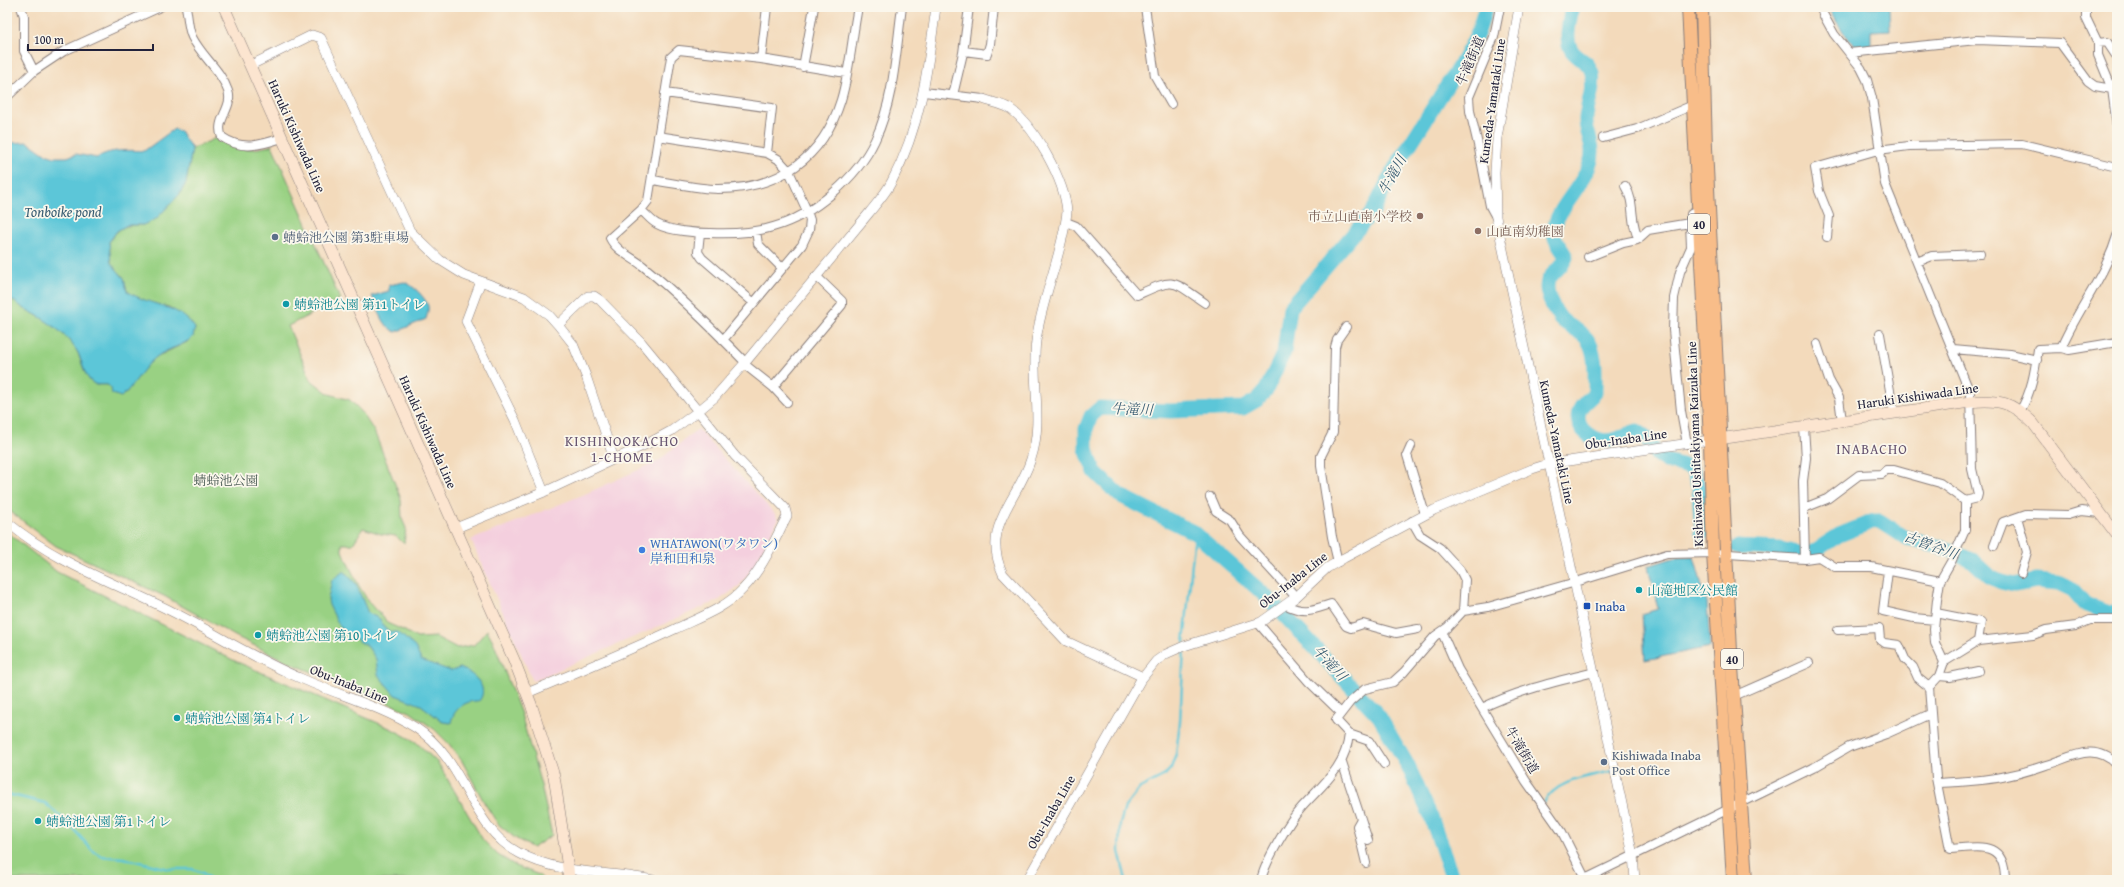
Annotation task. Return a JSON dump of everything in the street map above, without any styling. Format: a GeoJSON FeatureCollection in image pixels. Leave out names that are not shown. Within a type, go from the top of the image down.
{"type":"FeatureCollection","features":[{"type":"Feature","properties":{"kind":"main road","name":"Haruki Kishiwada Line"},"geometry":{"type":"LineString","coordinates":[[224,7],[456,528],[527,693],[554,776],[568,868],[568,880]]}},
{"type":"Feature","properties":{"kind":"main road","name":"Kishiwada Ushitakiyama Kaizuka Line"},"geometry":{"type":"LineString","coordinates":[[1688,7],[1699,210],[1715,439],[1727,554],[1740,804],[1746,880]]}},
{"type":"Feature","properties":{"kind":"main road","name":"Kishiwada Ushitakiyama Kaizuka Line"},"geometry":{"type":"LineString","coordinates":[[1702,7],[1715,439],[1713,553],[1733,880]]}},
{"type":"Feature","properties":{"kind":"main road","name":"Haruki Kishiwada Line"},"geometry":{"type":"LineString","coordinates":[[1715,439],[1970,402],[1988,400],[2004,402],[2020,411],[2057,454],[2117,535]]}},
{"type":"Feature","properties":{"kind":"street"},"geometry":{"type":"LineString","coordinates":[[21,7],[24,16],[24,51],[34,71]]}},
{"type":"Feature","properties":{"kind":"street"},"geometry":{"type":"LineString","coordinates":[[7,97],[34,71],[64,51],[160,7]]}},
{"type":"Feature","properties":{"kind":"street"},"geometry":{"type":"LineString","coordinates":[[186,7],[192,37],[222,78],[229,92],[230,101],[219,127],[222,137],[230,142],[252,146],[282,138]]}},
{"type":"Feature","properties":{"kind":"street"},"geometry":{"type":"LineString","coordinates":[[761,60],[767,7]]}},
{"type":"Feature","properties":{"kind":"street"},"geometry":{"type":"LineString","coordinates":[[803,67],[814,7]]}},
{"type":"Feature","properties":{"kind":"street"},"geometry":{"type":"LineString","coordinates":[[652,180],[717,189],[744,188],[759,185],[789,171],[816,149],[828,132],[841,100],[858,7]]}},
{"type":"Feature","properties":{"kind":"street"},"geometry":{"type":"LineString","coordinates":[[641,210],[657,224],[700,233],[739,234],[774,227],[807,211],[831,194],[852,175],[875,141],[883,120],[890,89],[902,7]]}},
{"type":"Feature","properties":{"kind":"street"},"geometry":{"type":"LineString","coordinates":[[456,528],[544,492],[671,431],[714,398],[869,214],[892,182],[907,152],[924,92],[936,7]]}},
{"type":"Feature","properties":{"kind":"street"},"geometry":{"type":"LineString","coordinates":[[953,95],[964,51],[969,7]]}},
{"type":"Feature","properties":{"kind":"street"},"geometry":{"type":"LineString","coordinates":[[964,51],[987,54],[990,44],[994,7]]}},
{"type":"Feature","properties":{"kind":"street"},"geometry":{"type":"LineString","coordinates":[[1145,7],[1155,76],[1171,104]]}},
{"type":"Feature","properties":{"kind":"street","name":"牛滝街道"},"geometry":{"type":"LineString","coordinates":[[1496,218],[1490,206],[1468,97],[1494,37],[1500,7]]}},
{"type":"Feature","properties":{"kind":"street","name":"Kumeda-Yamataki Line"},"geometry":{"type":"LineString","coordinates":[[1520,7],[1497,138],[1495,172],[1496,218],[1548,464],[1576,582],[1633,856],[1635,880]]}},
{"type":"Feature","properties":{"kind":"street"},"geometry":{"type":"LineString","coordinates":[[1821,7],[1823,14],[1834,34],[1861,68],[1867,80],[1873,105],[1878,150],[1885,184],[1970,393],[1972,469],[1978,494],[1977,498],[1965,501]]}},
{"type":"Feature","properties":{"kind":"street"},"geometry":{"type":"LineString","coordinates":[[2086,7],[2086,18],[2098,43],[2098,56],[2112,89],[2117,126]]}},
{"type":"Feature","properties":{"kind":"street"},"geometry":{"type":"LineString","coordinates":[[251,65],[312,35],[321,38],[328,49],[410,231],[440,260],[464,274],[524,297],[549,315],[558,325],[572,344],[581,363],[614,458]]}},
{"type":"Feature","properties":{"kind":"street"},"geometry":{"type":"LineString","coordinates":[[1849,53],[1977,40],[2060,43],[2088,81],[2095,86],[2112,89]]}},
{"type":"Feature","properties":{"kind":"street"},"geometry":{"type":"LineString","coordinates":[[2098,43],[2107,42],[2117,57]]}},
{"type":"Feature","properties":{"kind":"street"},"geometry":{"type":"LineString","coordinates":[[787,402],[773,387],[744,363],[723,340],[642,265],[613,244],[610,238],[641,210],[648,201],[671,57],[679,50],[761,60],[846,73]]}},
{"type":"Feature","properties":{"kind":"street"},"geometry":{"type":"LineString","coordinates":[[924,92],[983,99],[1008,107],[1027,125],[1060,180],[1066,200],[1066,222],[1036,343],[1036,442],[1032,459],[1023,480],[1002,517],[996,533],[997,561],[1003,574],[1066,641],[1143,677]]}},
{"type":"Feature","properties":{"kind":"street"},"geometry":{"type":"LineString","coordinates":[[665,93],[772,108],[766,153]]}},
{"type":"Feature","properties":{"kind":"street"},"geometry":{"type":"LineString","coordinates":[[1603,138],[1637,129],[1693,105]]}},
{"type":"Feature","properties":{"kind":"street"},"geometry":{"type":"LineString","coordinates":[[658,136],[766,153],[778,160],[789,171],[810,220],[809,230],[802,245],[723,340]]}},
{"type":"Feature","properties":{"kind":"street"},"geometry":{"type":"LineString","coordinates":[[1827,237],[1829,216],[1819,191],[1815,168],[1878,150],[1909,146],[2022,144],[2117,167]]}},
{"type":"Feature","properties":{"kind":"street"},"geometry":{"type":"LineString","coordinates":[[1483,171],[1495,172]]}},
{"type":"Feature","properties":{"kind":"street"},"geometry":{"type":"LineString","coordinates":[[1625,186],[1631,196],[1633,226],[1639,239]]}},
{"type":"Feature","properties":{"kind":"street"},"geometry":{"type":"LineString","coordinates":[[1687,444],[1681,411],[1673,330],[1674,298],[1685,256],[1691,247],[1690,223],[1692,214],[1699,210]]}},
{"type":"Feature","properties":{"kind":"street"},"geometry":{"type":"LineString","coordinates":[[1066,222],[1076,226],[1137,295],[1168,282],[1176,283],[1205,303]]}},
{"type":"Feature","properties":{"kind":"street"},"geometry":{"type":"LineString","coordinates":[[1588,257],[1639,239],[1648,230],[1690,223]]}},
{"type":"Feature","properties":{"kind":"street"},"geometry":{"type":"LineString","coordinates":[[756,231],[758,244],[782,268]]}},
{"type":"Feature","properties":{"kind":"street"},"geometry":{"type":"LineString","coordinates":[[700,233],[698,252],[702,258],[754,303]]}},
{"type":"Feature","properties":{"kind":"street"},"geometry":{"type":"LineString","coordinates":[[2061,348],[2069,328],[2107,264],[2117,236]]}},
{"type":"Feature","properties":{"kind":"street"},"geometry":{"type":"LineString","coordinates":[[1917,262],[1932,256],[1980,254]]}},
{"type":"Feature","properties":{"kind":"street"},"geometry":{"type":"LineString","coordinates":[[773,387],[842,305],[842,301],[816,276]]}},
{"type":"Feature","properties":{"kind":"street"},"geometry":{"type":"LineString","coordinates":[[481,281],[466,320],[515,420],[544,492]]}},
{"type":"Feature","properties":{"kind":"street"},"geometry":{"type":"LineString","coordinates":[[527,693],[636,647],[713,610],[742,590],[762,565],[787,516],[785,508],[735,456],[697,412],[642,343],[594,296],[588,296],[558,325]]}},
{"type":"Feature","properties":{"kind":"street"},"geometry":{"type":"LineString","coordinates":[[1338,562],[1332,536],[1321,466],[1321,456],[1333,432],[1335,347],[1337,340],[1346,327]]}},
{"type":"Feature","properties":{"kind":"street"},"geometry":{"type":"LineString","coordinates":[[1880,334],[1894,414]]}},
{"type":"Feature","properties":{"kind":"street"},"geometry":{"type":"LineString","coordinates":[[2020,411],[2028,398],[2037,360],[2038,349],[2061,348],[2075,350],[2117,342]]}},
{"type":"Feature","properties":{"kind":"street"},"geometry":{"type":"LineString","coordinates":[[1817,344],[1829,380],[1839,398],[1842,421]]}},
{"type":"Feature","properties":{"kind":"street"},"geometry":{"type":"LineString","coordinates":[[1952,349],[2010,354],[2037,360]]}},
{"type":"Feature","properties":{"kind":"street"},"geometry":{"type":"LineString","coordinates":[[1804,427],[1806,458],[1803,481],[1805,559]]}},
{"type":"Feature","properties":{"kind":"street","name":"Obu-Inaba Line"},"geometry":{"type":"LineString","coordinates":[[1027,880],[1143,677],[1156,661],[1166,654],[1184,646],[1260,622],[1286,605],[1316,578],[1338,562],[1425,514],[1470,494],[1548,464],[1715,439]]}},
{"type":"Feature","properties":{"kind":"street"},"geometry":{"type":"LineString","coordinates":[[1411,446],[1407,455],[1425,514]]}},
{"type":"Feature","properties":{"kind":"street"},"geometry":{"type":"LineString","coordinates":[[1804,508],[1827,499],[1859,475],[1882,474],[1886,470],[1894,470],[1940,482],[1965,501]]}},
{"type":"Feature","properties":{"kind":"street"},"geometry":{"type":"LineString","coordinates":[[1210,497],[1216,511],[1230,520],[1240,536],[1296,597]]}},
{"type":"Feature","properties":{"kind":"street"},"geometry":{"type":"LineString","coordinates":[[1944,662],[1935,643],[1940,581],[1952,560],[1965,530],[1965,501]]}},
{"type":"Feature","properties":{"kind":"street"},"geometry":{"type":"LineString","coordinates":[[1994,546],[2003,522],[2026,514],[2068,515],[2081,511],[2101,513]]}},
{"type":"Feature","properties":{"kind":"street"},"geometry":{"type":"LineString","coordinates":[[2017,517],[2027,552],[2021,573]]}},
{"type":"Feature","properties":{"kind":"street"},"geometry":{"type":"LineString","coordinates":[[1412,521],[1420,535],[1440,548],[1460,570],[1465,580],[1463,611]]}},
{"type":"Feature","properties":{"kind":"street","name":"Obu-Inaba Line"},"geometry":{"type":"LineString","coordinates":[[7,522],[32,542],[60,559],[173,612],[265,662],[390,714],[418,729],[446,756],[456,769],[483,819],[504,843],[532,859],[568,868],[653,880]]}},
{"type":"Feature","properties":{"kind":"street"},"geometry":{"type":"LineString","coordinates":[[1384,764],[1369,741],[1349,734],[1336,720],[1350,702],[1365,689],[1392,682],[1404,672],[1435,636],[1444,630],[1463,611],[1488,607],[1667,554],[1713,553],[1805,559],[1819,557],[1835,567],[1871,567],[1888,572],[1907,573],[1940,581]]}},
{"type":"Feature","properties":{"kind":"street"},"geometry":{"type":"LineString","coordinates":[[1888,572],[1883,611],[1914,618],[1936,616],[1981,622],[1978,641]]}},
{"type":"Feature","properties":{"kind":"street"},"geometry":{"type":"LineString","coordinates":[[1286,605],[1298,610],[1308,611],[1331,604],[1346,626],[1351,628],[1362,624],[1396,633],[1418,629]]}},
{"type":"Feature","properties":{"kind":"street"},"geometry":{"type":"LineString","coordinates":[[2005,880],[2003,862],[1996,851],[1984,846],[1950,849],[1936,778],[1929,687],[1939,676],[1944,662],[1978,641],[2033,635],[2046,630],[2076,626],[2090,620],[2117,620]]}},
{"type":"Feature","properties":{"kind":"street"},"geometry":{"type":"LineString","coordinates":[[1260,622],[1309,682],[1341,714]]}},
{"type":"Feature","properties":{"kind":"street"},"geometry":{"type":"LineString","coordinates":[[1838,630],[1879,628],[1880,640],[1884,643],[1899,645],[1905,659],[1913,667],[1918,678],[1929,687]]}},
{"type":"Feature","properties":{"kind":"street","name":"牛滝街道"},"geometry":{"type":"LineString","coordinates":[[1444,630],[1443,635],[1458,669],[1526,781],[1562,832],[1585,880]]}},
{"type":"Feature","properties":{"kind":"street"},"geometry":{"type":"LineString","coordinates":[[1734,696],[1810,663]]}},
{"type":"Feature","properties":{"kind":"street"},"geometry":{"type":"LineString","coordinates":[[1939,676],[1950,677],[1978,670]]}},
{"type":"Feature","properties":{"kind":"street"},"geometry":{"type":"LineString","coordinates":[[1482,708],[1499,700],[1537,687],[1594,672]]}},
{"type":"Feature","properties":{"kind":"street"},"geometry":{"type":"LineString","coordinates":[[1585,880],[1813,768],[1849,747],[1930,714]]}},
{"type":"Feature","properties":{"kind":"street"},"geometry":{"type":"LineString","coordinates":[[1261,880],[1271,858],[1291,822],[1301,808],[1328,780],[1342,762],[1348,749],[1349,734]]}},
{"type":"Feature","properties":{"kind":"street"},"geometry":{"type":"LineString","coordinates":[[1938,783],[2002,777],[2048,765],[2068,755],[2080,753],[2096,753],[2117,765]]}},
{"type":"Feature","properties":{"kind":"street"},"geometry":{"type":"LineString","coordinates":[[1342,762],[1368,840]]}},
{"type":"Feature","properties":{"kind":"street"},"geometry":{"type":"LineString","coordinates":[[1361,819],[1357,826],[1366,863]]}},
{"type":"Feature","properties":{"kind":"shaded area"},"geometry":{"type":"Polygon","coordinates":[[[698,429],[776,515],[778,520],[754,566],[739,586],[719,600],[533,681],[471,540],[585,494],[658,461],[698,429]]]}},
{"type":"Feature","properties":{"kind":"green space","name":"蜻蛉池公園"},"geometry":{"type":"Polygon","coordinates":[[[216,138],[230,145],[250,149],[272,145],[340,299],[288,326],[311,380],[329,394],[350,400],[361,411],[374,431],[401,499],[402,519],[406,528],[404,544],[396,536],[381,534],[363,528],[353,544],[342,544],[342,551],[359,586],[370,604],[383,616],[387,623],[417,638],[436,637],[457,648],[474,645],[487,630],[493,641],[521,714],[541,785],[552,835],[533,848],[515,838],[498,824],[485,804],[462,761],[449,744],[434,729],[410,712],[290,663],[235,636],[164,596],[56,546],[7,509],[7,299],[47,321],[67,337],[77,351],[85,373],[90,381],[97,384],[108,385],[111,388],[125,394],[144,369],[156,357],[187,342],[193,337],[195,328],[169,307],[149,303],[137,298],[127,291],[124,278],[111,263],[109,242],[116,233],[127,226],[143,225],[179,195],[186,183],[192,149],[216,138]]]}},
{"type":"Feature","properties":{"kind":"green space"},"geometry":{"type":"Polygon","coordinates":[[[7,532],[57,572],[235,661],[392,729],[416,742],[438,763],[483,840],[498,855],[516,866],[539,875],[544,880],[7,880],[7,532]]]}},
{"type":"Feature","properties":{"kind":"water"},"geometry":{"type":"Polygon","coordinates":[[[1827,7],[1889,7],[1890,30],[1871,31],[1871,46],[1855,47],[1827,7]]]}},
{"type":"Feature","properties":{"kind":"water","name":"Tonboike pond"},"geometry":{"type":"Polygon","coordinates":[[[174,129],[180,131],[192,149],[186,183],[179,195],[156,219],[143,225],[127,225],[117,231],[109,242],[111,263],[124,278],[127,291],[180,314],[195,328],[193,337],[189,340],[155,358],[121,397],[112,394],[111,388],[108,385],[96,384],[90,381],[85,373],[79,354],[61,332],[40,317],[7,299],[7,143],[28,142],[45,154],[55,157],[67,157],[76,154],[97,158],[107,153],[126,150],[144,151],[174,129]]]}},
{"type":"Feature","properties":{"kind":"water"},"geometry":{"type":"Polygon","coordinates":[[[404,282],[411,285],[422,295],[427,303],[428,311],[426,319],[396,332],[391,330],[384,322],[372,296],[389,291],[389,285],[404,282]]]}},
{"type":"Feature","properties":{"kind":"water"},"geometry":{"type":"Polygon","coordinates":[[[1694,557],[1707,603],[1710,647],[1645,660],[1642,614],[1658,609],[1648,566],[1673,558],[1694,557]]]}},
{"type":"Feature","properties":{"kind":"water"},"geometry":{"type":"Polygon","coordinates":[[[344,571],[356,584],[368,613],[380,619],[386,629],[391,632],[398,632],[415,647],[421,660],[451,671],[460,668],[475,677],[481,686],[482,691],[482,696],[479,701],[469,702],[461,706],[454,714],[451,723],[443,722],[421,705],[395,695],[378,675],[376,659],[368,647],[341,629],[329,605],[328,599],[332,580],[344,571]]]}},
{"type":"Feature","properties":{"kind":"waterway","name":"牛滝川"},"geometry":{"type":"LineString","coordinates":[[1453,880],[1431,817],[1408,766],[1379,716],[1267,597],[1195,533],[1119,495],[1095,472],[1086,449],[1086,429],[1091,416],[1100,408],[1171,411],[1243,408],[1257,400],[1266,390],[1284,352],[1290,308],[1373,211],[1392,173],[1465,57],[1478,32],[1486,7]]}},
{"type":"Feature","properties":{"kind":"waterway","name":"古曽谷川"},"geometry":{"type":"LineString","coordinates":[[1572,7],[1568,30],[1568,41],[1572,51],[1589,66],[1593,78],[1586,122],[1592,151],[1586,174],[1563,207],[1554,228],[1557,243],[1566,257],[1565,261],[1548,281],[1547,290],[1550,301],[1560,318],[1587,339],[1594,358],[1595,393],[1581,407],[1578,416],[1579,423],[1587,434],[1599,440],[1606,441],[1637,431],[1646,437],[1657,455],[1666,461],[1689,467],[1693,471],[1699,488],[1702,533]]}},
{"type":"Feature","properties":{"kind":"waterway","name":"古曽谷川"},"geometry":{"type":"LineString","coordinates":[[1738,547],[1780,549],[1804,554],[1813,552],[1839,535],[1874,521],[1880,521],[1906,538],[1950,550],[1973,561],[1990,577],[2001,582],[2014,585],[2037,581],[2058,583],[2073,590],[2085,604],[2108,613],[2117,611]]}},
{"type":"Feature","properties":{"kind":"waterway"},"geometry":{"type":"LineString","coordinates":[[1184,643],[1195,533]]}},
{"type":"Feature","properties":{"kind":"waterway"},"geometry":{"type":"LineString","coordinates":[[1126,880],[1119,851],[1120,824],[1125,807],[1140,788],[1165,775],[1171,768],[1176,754],[1180,722],[1184,648]]}},
{"type":"Feature","properties":{"kind":"waterway"},"geometry":{"type":"LineString","coordinates":[[1544,803],[1549,795],[1565,784],[1584,777],[1613,771]]}},
{"type":"Feature","properties":{"kind":"waterway"},"geometry":{"type":"LineString","coordinates":[[7,794],[45,803],[69,824],[92,850],[101,856],[123,858],[169,869],[192,869],[203,873],[212,880]]}},
{"type":"Feature","properties":{"kind":"place","name":"市立山直南小学校"},"geometry":{"type":"Point","coordinates":[1420,216]}},
{"type":"Feature","properties":{"kind":"place","name":"山直南幼稚園"},"geometry":{"type":"Point","coordinates":[1478,231]}},
{"type":"Feature","properties":{"kind":"place","name":"蜻蛉池公園 第3駐車場"},"geometry":{"type":"Point","coordinates":[275,237]}},
{"type":"Feature","properties":{"kind":"place","name":"蜻蛉池公園 第11トイレ"},"geometry":{"type":"Point","coordinates":[286,304]}},
{"type":"Feature","properties":{"kind":"place","name":"WHATAWON(ワタワン) 岸和田和泉"},"geometry":{"type":"Point","coordinates":[642,550]}},
{"type":"Feature","properties":{"kind":"place","name":"山滝地区公民館"},"geometry":{"type":"Point","coordinates":[1639,590]}},
{"type":"Feature","properties":{"kind":"place","name":"Inaba"},"geometry":{"type":"Point","coordinates":[1587,606]}},
{"type":"Feature","properties":{"kind":"place","name":"蜻蛉池公園 第10トイレ"},"geometry":{"type":"Point","coordinates":[258,635]}},
{"type":"Feature","properties":{"kind":"place","name":"蜻蛉池公園 第4トイレ"},"geometry":{"type":"Point","coordinates":[177,718]}},
{"type":"Feature","properties":{"kind":"place","name":"Kishiwada Inaba Post Office"},"geometry":{"type":"Point","coordinates":[1604,762]}},
{"type":"Feature","properties":{"kind":"place","name":"蜻蛉池公園 第1トイレ"},"geometry":{"type":"Point","coordinates":[38,821]}},
{"type":"Feature","properties":{"kind":"district","name":"INABACHO"},"geometry":{"type":"Point","coordinates":[1872,449]}},
{"type":"Feature","properties":{"kind":"district","name":"KISHINOOKACHO 1-CHOME"},"geometry":{"type":"Point","coordinates":[622,450]}}]}
